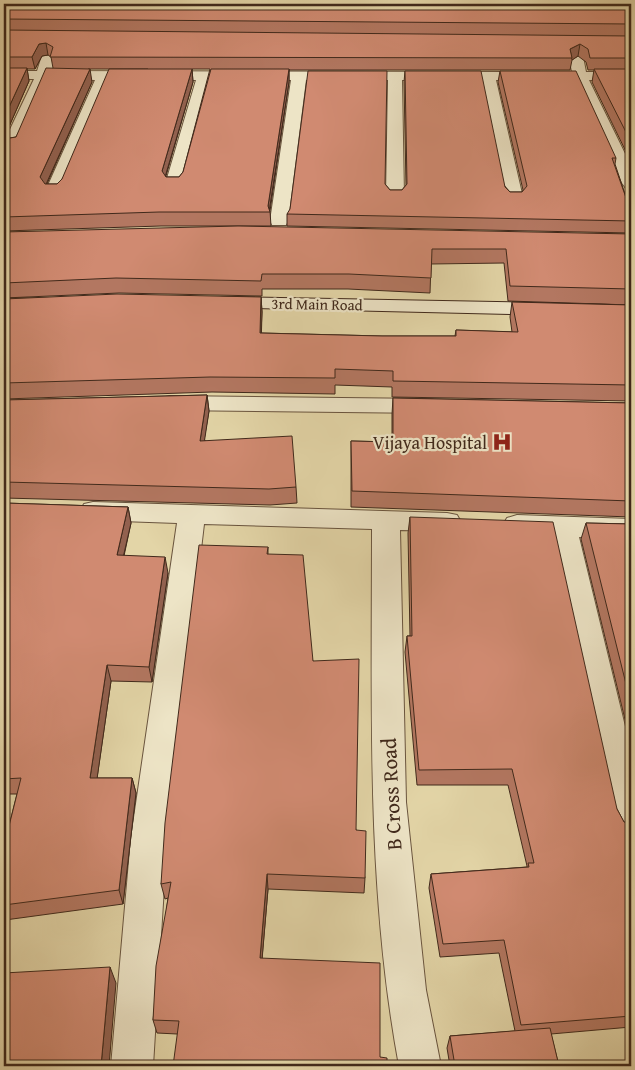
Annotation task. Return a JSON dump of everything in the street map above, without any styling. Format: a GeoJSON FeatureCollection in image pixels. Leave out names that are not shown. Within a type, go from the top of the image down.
{"type":"FeatureCollection","features":[{"type":"Feature","properties":{"kind":"street"},"geometry":{"type":"LineString","coordinates":[[50,5],[74,5]]}},
{"type":"Feature","properties":{"kind":"street"},"geometry":{"type":"LineString","coordinates":[[4,146],[11,146],[43,76],[55,37],[74,5]]}},
{"type":"Feature","properties":{"kind":"street"},"geometry":{"type":"LineString","coordinates":[[556,7],[578,41],[580,76],[631,183]]}},
{"type":"Feature","properties":{"kind":"street"},"geometry":{"type":"LineString","coordinates":[[539,11],[556,7],[576,11]]}},
{"type":"Feature","properties":{"kind":"street"},"geometry":{"type":"LineString","coordinates":[[38,37],[73,37]]}},
{"type":"Feature","properties":{"kind":"street"},"geometry":{"type":"LineString","coordinates":[[555,41],[578,41]]}},
{"type":"Feature","properties":{"kind":"street"},"geometry":{"type":"LineString","coordinates":[[318,57],[321,76]]}},
{"type":"Feature","properties":{"kind":"street"},"geometry":{"type":"LineString","coordinates":[[4,75],[631,76]]}},
{"type":"Feature","properties":{"kind":"street"},"geometry":{"type":"LineString","coordinates":[[395,75],[395,196]]}},
{"type":"Feature","properties":{"kind":"street"},"geometry":{"type":"LineString","coordinates":[[54,192],[104,76]]}},
{"type":"Feature","properties":{"kind":"street"},"geometry":{"type":"LineString","coordinates":[[174,186],[204,76]]}},
{"type":"Feature","properties":{"kind":"street"},"geometry":{"type":"LineString","coordinates":[[278,229],[299,76]]}},
{"type":"Feature","properties":{"kind":"street"},"geometry":{"type":"LineString","coordinates":[[488,76],[514,198]]}},
{"type":"Feature","properties":{"kind":"street","name":"3rd Main Road"},"geometry":{"type":"LineString","coordinates":[[207,302],[566,309]]}},
{"type":"Feature","properties":{"kind":"street"},"geometry":{"type":"LineString","coordinates":[[149,404],[217,402],[454,406]]}},
{"type":"Feature","properties":{"kind":"street"},"geometry":{"type":"LineString","coordinates":[[73,510],[386,519],[563,528],[631,528]]}},
{"type":"Feature","properties":{"kind":"street"},"geometry":{"type":"LineString","coordinates":[[132,1066],[148,838],[192,514]]}},
{"type":"Feature","properties":{"kind":"street","name":"B Cross Road"},"geometry":{"type":"LineString","coordinates":[[386,519],[389,802],[406,990],[420,1066]]}},
{"type":"Feature","properties":{"kind":"street"},"geometry":{"type":"LineString","coordinates":[[563,528],[631,823]]}},
{"type":"Feature","properties":{"kind":"building"},"geometry":{"type":"Polygon","coordinates":[[[4,4],[631,5],[631,24],[4,19],[4,4]]]}},
{"type":"Feature","properties":{"kind":"building"},"geometry":{"type":"Polygon","coordinates":[[[4,30],[631,36],[631,58],[590,58],[588,49],[580,44],[570,49],[572,58],[50,57],[53,47],[46,43],[39,44],[32,57],[4,57],[4,30]]]}},
{"type":"Feature","properties":{"kind":"building"},"geometry":{"type":"Polygon","coordinates":[[[4,68],[27,68],[4,118],[4,68]]]}},
{"type":"Feature","properties":{"kind":"building"},"geometry":{"type":"Polygon","coordinates":[[[46,68],[90,69],[40,177],[45,184],[57,184],[62,179],[109,69],[192,69],[162,171],[166,177],[179,177],[183,172],[211,69],[289,69],[268,206],[270,212],[159,212],[4,217],[4,139],[16,137],[46,68]]]}},
{"type":"Feature","properties":{"kind":"building"},"geometry":{"type":"Polygon","coordinates":[[[594,69],[631,69],[631,142],[594,69]]]}},
{"type":"Feature","properties":{"kind":"building"},"geometry":{"type":"Polygon","coordinates":[[[308,71],[387,71],[385,184],[390,190],[402,190],[407,184],[405,71],[481,71],[505,187],[510,192],[522,192],[527,186],[500,71],[576,71],[616,158],[612,158],[631,212],[631,221],[287,214],[290,209],[308,71]]]}},
{"type":"Feature","properties":{"kind":"building"},"geometry":{"type":"Polygon","coordinates":[[[238,226],[631,234],[631,289],[510,286],[506,249],[432,249],[431,278],[349,274],[262,274],[261,281],[116,278],[4,283],[4,232],[238,226]]]}},
{"type":"Feature","properties":{"kind":"building"},"geometry":{"type":"Polygon","coordinates":[[[117,294],[261,297],[260,333],[382,336],[456,336],[456,330],[518,332],[512,302],[631,305],[631,385],[393,381],[393,371],[335,369],[335,378],[210,377],[4,383],[4,299],[117,294]]]}},
{"type":"Feature","properties":{"kind":"building"},"geometry":{"type":"Polygon","coordinates":[[[207,395],[200,441],[292,436],[296,487],[269,489],[4,482],[4,400],[207,395]]]}},
{"type":"Feature","properties":{"kind":"building"},"geometry":{"type":"Polygon","coordinates":[[[393,398],[631,403],[631,501],[352,491],[351,441],[393,442],[393,398]]]}},
{"type":"Feature","properties":{"kind":"building"},"geometry":{"type":"Polygon","coordinates":[[[4,503],[128,507],[117,555],[165,557],[149,667],[107,665],[90,778],[132,778],[119,890],[4,905],[4,846],[21,778],[4,779],[4,503]]]}},
{"type":"Feature","properties":{"kind":"building"},"geometry":{"type":"Polygon","coordinates":[[[410,517],[553,522],[617,809],[624,822],[631,824],[631,1016],[521,1025],[504,940],[443,944],[431,874],[529,867],[528,863],[534,863],[512,769],[419,770],[407,636],[412,636],[410,517]]]}},
{"type":"Feature","properties":{"kind":"building"},"geometry":{"type":"Polygon","coordinates":[[[586,523],[631,524],[631,704],[586,523]]]}},
{"type":"Feature","properties":{"kind":"building"},"geometry":{"type":"Polygon","coordinates":[[[199,545],[268,547],[267,554],[303,555],[313,661],[359,659],[356,830],[366,831],[365,878],[267,874],[260,958],[380,963],[380,1057],[387,1058],[387,1066],[173,1066],[179,1021],[153,1020],[156,966],[171,882],[161,884],[165,823],[199,545]]]}},
{"type":"Feature","properties":{"kind":"building"},"geometry":{"type":"Polygon","coordinates":[[[110,967],[101,1066],[4,1066],[4,973],[110,967]]]}},
{"type":"Feature","properties":{"kind":"building"},"geometry":{"type":"Polygon","coordinates":[[[550,1028],[559,1066],[455,1066],[450,1036],[550,1028]]]}},
{"type":"Feature","properties":{"kind":"place","name":"Vijaya Hospital"},"geometry":{"type":"Point","coordinates":[502,442]}}]}
